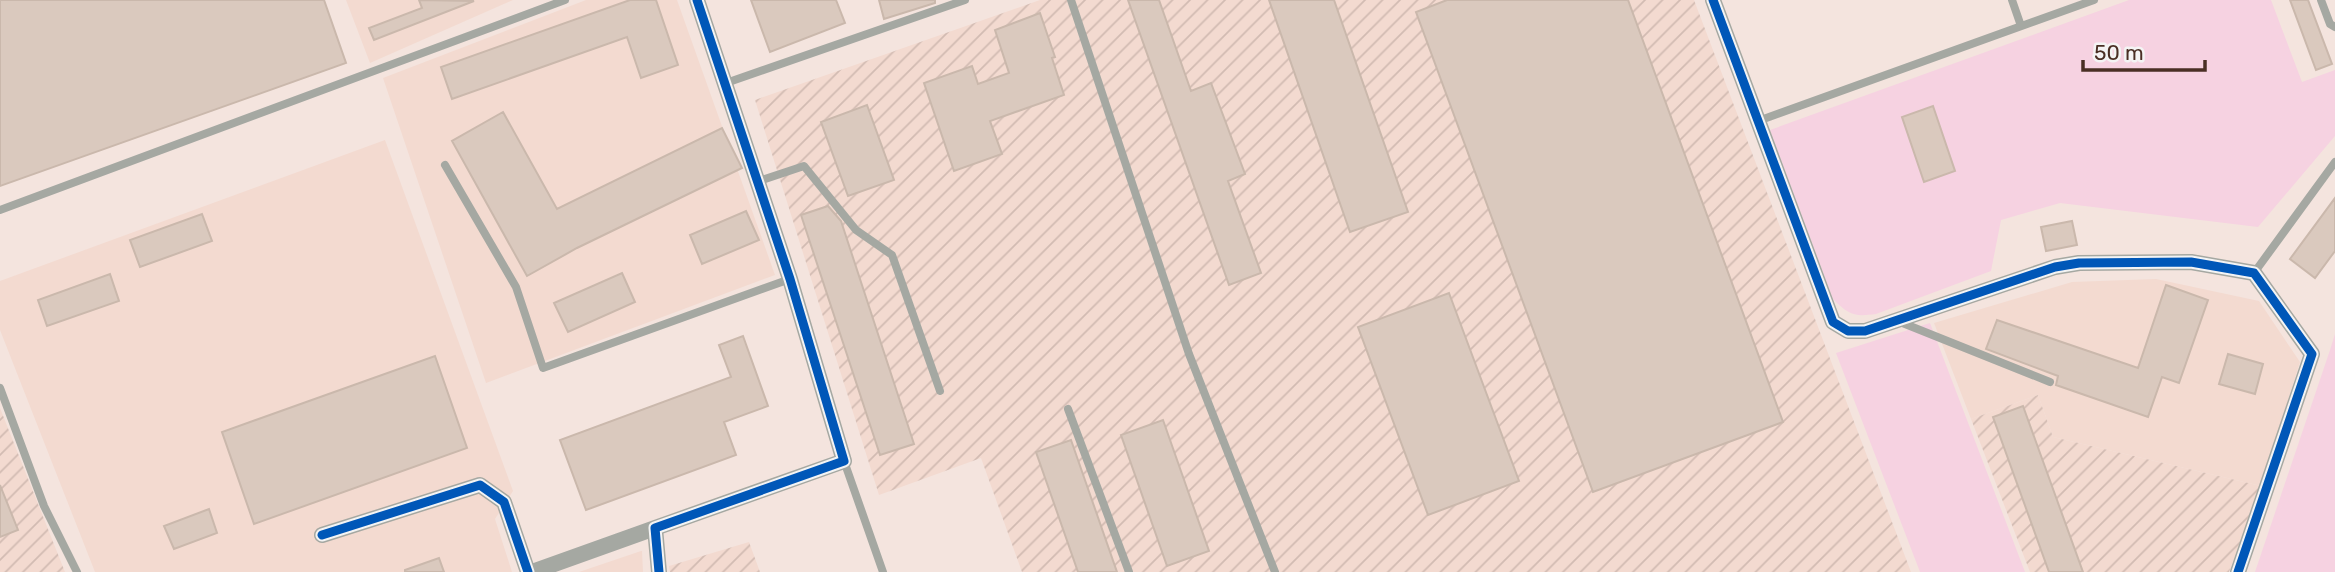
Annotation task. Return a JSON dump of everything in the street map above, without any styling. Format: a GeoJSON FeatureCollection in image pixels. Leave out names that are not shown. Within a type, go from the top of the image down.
{"type":"FeatureCollection","features":[{"type":"Feature","properties":{"kind":"street"},"geometry":{"type":"LineString","coordinates":[[322,535],[480,485],[504,502],[530,572],[844,461],[759,181],[696,0]]}},
{"type":"Feature","properties":{"kind":"street"},"geometry":{"type":"LineString","coordinates":[[1713,0],[1833,322],[1847,331],[1866,331],[2079,262],[2191,262],[2254,273],[2312,354],[2238,572]]}},
{"type":"Feature","properties":{"kind":"street"},"geometry":{"type":"LineString","coordinates":[[655,528],[659,572]]}},
{"type":"Feature","properties":{"kind":"lane"},"geometry":{"type":"LineString","coordinates":[[0,210],[565,0]]}},
{"type":"Feature","properties":{"kind":"lane"},"geometry":{"type":"LineString","coordinates":[[726,83],[965,0]]}},
{"type":"Feature","properties":{"kind":"lane"},"geometry":{"type":"LineString","coordinates":[[1071,0],[1189,354],[1275,572]]}},
{"type":"Feature","properties":{"kind":"lane"},"geometry":{"type":"LineString","coordinates":[[2012,0],[2021,26]]}},
{"type":"Feature","properties":{"kind":"lane"},"geometry":{"type":"LineString","coordinates":[[1758,121],[2094,0]]}},
{"type":"Feature","properties":{"kind":"lane"},"geometry":{"type":"LineString","coordinates":[[2321,0],[2330,24],[2335,27]]}},
{"type":"Feature","properties":{"kind":"lane"},"geometry":{"type":"LineString","coordinates":[[2254,273],[2335,162]]}},
{"type":"Feature","properties":{"kind":"lane"},"geometry":{"type":"LineString","coordinates":[[445,165],[516,287],[543,368],[790,279]]}},
{"type":"Feature","properties":{"kind":"lane"},"geometry":{"type":"LineString","coordinates":[[759,181],[804,166],[856,230],[892,255],[940,391]]}},
{"type":"Feature","properties":{"kind":"lane"},"geometry":{"type":"LineString","coordinates":[[1897,321],[2050,382]]}},
{"type":"Feature","properties":{"kind":"lane"},"geometry":{"type":"LineString","coordinates":[[0,388],[44,506],[78,572]]}},
{"type":"Feature","properties":{"kind":"lane"},"geometry":{"type":"LineString","coordinates":[[1068,409],[1129,572]]}},
{"type":"Feature","properties":{"kind":"lane"},"geometry":{"type":"LineString","coordinates":[[844,461],[883,572]]}},
{"type":"Feature","properties":{"kind":"shaded area"},"geometry":{"type":"Polygon","coordinates":[[[346,0],[513,0],[370,63],[346,0]]]}},
{"type":"Feature","properties":{"kind":"shaded area"},"geometry":{"type":"Polygon","coordinates":[[[586,0],[677,0],[775,275],[486,383],[383,78],[586,0]]]}},
{"type":"Feature","properties":{"kind":"shaded area"},"geometry":{"type":"Polygon","coordinates":[[[1040,0],[1694,0],[1911,572],[1022,572],[981,458],[879,495],[755,100],[1040,0]]]}},
{"type":"Feature","properties":{"kind":"shaded area"},"geometry":{"type":"Polygon","coordinates":[[[2129,0],[2271,0],[2302,82],[2335,70],[2335,136],[2258,227],[2060,203],[2001,220],[1991,271],[1876,314],[1852,314],[1843,309],[1833,299],[1770,130],[2129,0]]]}},
{"type":"Feature","properties":{"kind":"shaded area"},"geometry":{"type":"Polygon","coordinates":[[[385,140],[513,491],[495,519],[512,572],[95,572],[0,330],[0,281],[385,140]]]}},
{"type":"Feature","properties":{"kind":"shaded area"},"geometry":{"type":"Polygon","coordinates":[[[2156,279],[2259,301],[2300,362],[2261,486],[2053,437],[2038,395],[1971,419],[1934,323],[2072,282],[2156,279]]]}},
{"type":"Feature","properties":{"kind":"shaded area"},"geometry":{"type":"Polygon","coordinates":[[[1930,323],[2025,572],[1920,572],[1836,353],[1930,323]]]}},
{"type":"Feature","properties":{"kind":"shaded area"},"geometry":{"type":"Polygon","coordinates":[[[2335,334],[2335,572],[2255,572],[2330,350],[2335,334]]]}},
{"type":"Feature","properties":{"kind":"shaded area"},"geometry":{"type":"Polygon","coordinates":[[[2038,395],[2053,437],[2261,486],[2229,572],[2030,572],[1971,419],[2038,395]]]}},
{"type":"Feature","properties":{"kind":"shaded area"},"geometry":{"type":"Polygon","coordinates":[[[0,408],[65,572],[0,572],[0,408]]]}},
{"type":"Feature","properties":{"kind":"shaded area"},"geometry":{"type":"Polygon","coordinates":[[[749,542],[760,572],[670,572],[669,566],[749,542]]]}},
{"type":"Feature","properties":{"kind":"shaded area"},"geometry":{"type":"Polygon","coordinates":[[[641,551],[643,572],[579,572],[641,551]]]}},
{"type":"Feature","properties":{"kind":"building"},"geometry":{"type":"Polygon","coordinates":[[[0,0],[324,0],[346,63],[0,186],[0,0]]]}},
{"type":"Feature","properties":{"kind":"building"},"geometry":{"type":"Polygon","coordinates":[[[419,0],[474,1],[374,40],[369,28],[422,8],[419,0]]]}},
{"type":"Feature","properties":{"kind":"building"},"geometry":{"type":"Polygon","coordinates":[[[630,0],[656,0],[678,65],[641,78],[627,37],[452,99],[441,67],[630,0]]]}},
{"type":"Feature","properties":{"kind":"building"},"geometry":{"type":"Polygon","coordinates":[[[751,0],[836,0],[845,23],[770,52],[751,0]]]}},
{"type":"Feature","properties":{"kind":"building"},"geometry":{"type":"Polygon","coordinates":[[[879,0],[935,0],[935,3],[884,19],[879,0]]]}},
{"type":"Feature","properties":{"kind":"building"},"geometry":{"type":"Polygon","coordinates":[[[1128,0],[1159,0],[1191,91],[1211,83],[1245,174],[1228,181],[1261,273],[1229,285],[1128,0]]]}},
{"type":"Feature","properties":{"kind":"building"},"geometry":{"type":"Polygon","coordinates":[[[1269,0],[1334,0],[1408,212],[1350,232],[1269,0]]]}},
{"type":"Feature","properties":{"kind":"building"},"geometry":{"type":"Polygon","coordinates":[[[1447,0],[1628,0],[1783,422],[1593,492],[1416,12],[1447,0]]]}},
{"type":"Feature","properties":{"kind":"building"},"geometry":{"type":"Polygon","coordinates":[[[2290,0],[2308,0],[2332,64],[2316,70],[2290,0]]]}},
{"type":"Feature","properties":{"kind":"building"},"geometry":{"type":"Polygon","coordinates":[[[1040,13],[1064,95],[990,121],[1002,154],[954,171],[924,83],[972,66],[978,84],[1009,73],[995,30],[1040,13]]]}},
{"type":"Feature","properties":{"kind":"building"},"geometry":{"type":"Polygon","coordinates":[[[867,105],[894,180],[848,196],[821,122],[867,105]]]}},
{"type":"Feature","properties":{"kind":"building"},"geometry":{"type":"Polygon","coordinates":[[[1933,106],[1955,171],[1924,182],[1902,117],[1933,106]]]}},
{"type":"Feature","properties":{"kind":"building"},"geometry":{"type":"Polygon","coordinates":[[[503,112],[557,209],[722,128],[742,168],[577,248],[527,276],[452,141],[503,112]]]}},
{"type":"Feature","properties":{"kind":"building"},"geometry":{"type":"Polygon","coordinates":[[[2335,198],[2335,251],[2315,278],[2290,259],[2335,198]]]}},
{"type":"Feature","properties":{"kind":"building"},"geometry":{"type":"Polygon","coordinates":[[[828,206],[841,221],[914,444],[880,455],[801,215],[828,206]]]}},
{"type":"Feature","properties":{"kind":"building"},"geometry":{"type":"Polygon","coordinates":[[[746,211],[759,240],[702,264],[690,235],[746,211]]]}},
{"type":"Feature","properties":{"kind":"building"},"geometry":{"type":"Polygon","coordinates":[[[202,214],[212,241],[140,267],[130,240],[202,214]]]}},
{"type":"Feature","properties":{"kind":"building"},"geometry":{"type":"Polygon","coordinates":[[[2072,221],[2077,245],[2046,251],[2041,227],[2072,221]]]}},
{"type":"Feature","properties":{"kind":"building"},"geometry":{"type":"Polygon","coordinates":[[[622,273],[635,302],[568,332],[554,303],[622,273]]]}},
{"type":"Feature","properties":{"kind":"building"},"geometry":{"type":"Polygon","coordinates":[[[110,274],[119,301],[47,326],[38,300],[110,274]]]}},
{"type":"Feature","properties":{"kind":"building"},"geometry":{"type":"Polygon","coordinates":[[[2166,285],[2208,300],[2179,383],[2162,377],[2148,417],[2056,385],[2058,376],[1986,349],[1997,320],[2138,368],[2166,285]]]}},
{"type":"Feature","properties":{"kind":"building"},"geometry":{"type":"Polygon","coordinates":[[[1449,293],[1519,481],[1428,515],[1358,327],[1449,293]]]}},
{"type":"Feature","properties":{"kind":"building"},"geometry":{"type":"Polygon","coordinates":[[[743,336],[768,406],[724,422],[736,455],[586,510],[560,440],[731,377],[719,345],[743,336]]]}},
{"type":"Feature","properties":{"kind":"building"},"geometry":{"type":"Polygon","coordinates":[[[2228,354],[2263,364],[2255,394],[2219,384],[2228,354]]]}},
{"type":"Feature","properties":{"kind":"building"},"geometry":{"type":"Polygon","coordinates":[[[435,356],[467,448],[254,524],[222,432],[435,356]]]}},
{"type":"Feature","properties":{"kind":"building"},"geometry":{"type":"Polygon","coordinates":[[[2023,406],[2083,572],[2049,572],[1993,417],[2023,406]]]}},
{"type":"Feature","properties":{"kind":"building"},"geometry":{"type":"Polygon","coordinates":[[[1163,420],[1209,551],[1167,566],[1121,435],[1163,420]]]}},
{"type":"Feature","properties":{"kind":"building"},"geometry":{"type":"Polygon","coordinates":[[[1071,440],[1117,572],[1078,572],[1036,452],[1071,440]]]}},
{"type":"Feature","properties":{"kind":"building"},"geometry":{"type":"Polygon","coordinates":[[[0,485],[18,530],[0,537],[0,485]]]}},
{"type":"Feature","properties":{"kind":"building"},"geometry":{"type":"Polygon","coordinates":[[[209,509],[217,533],[174,549],[164,526],[209,509]]]}},
{"type":"Feature","properties":{"kind":"building"},"geometry":{"type":"Polygon","coordinates":[[[439,558],[444,572],[405,572],[405,570],[439,558]]]}},
{"type":"Feature","properties":{"kind":"cycle path"},"geometry":{"type":"LineString","coordinates":[[659,572],[655,528],[844,461],[790,279],[697,0]]}},
{"type":"Feature","properties":{"kind":"cycle path"},"geometry":{"type":"LineString","coordinates":[[1713,0],[1833,322],[1848,331],[1865,331],[2055,267],[2079,263],[2191,262],[2254,273],[2312,354],[2238,572]]}},
{"type":"Feature","properties":{"kind":"cycle path"},"geometry":{"type":"LineString","coordinates":[[322,535],[480,485],[504,502],[528,572]]}}]}
